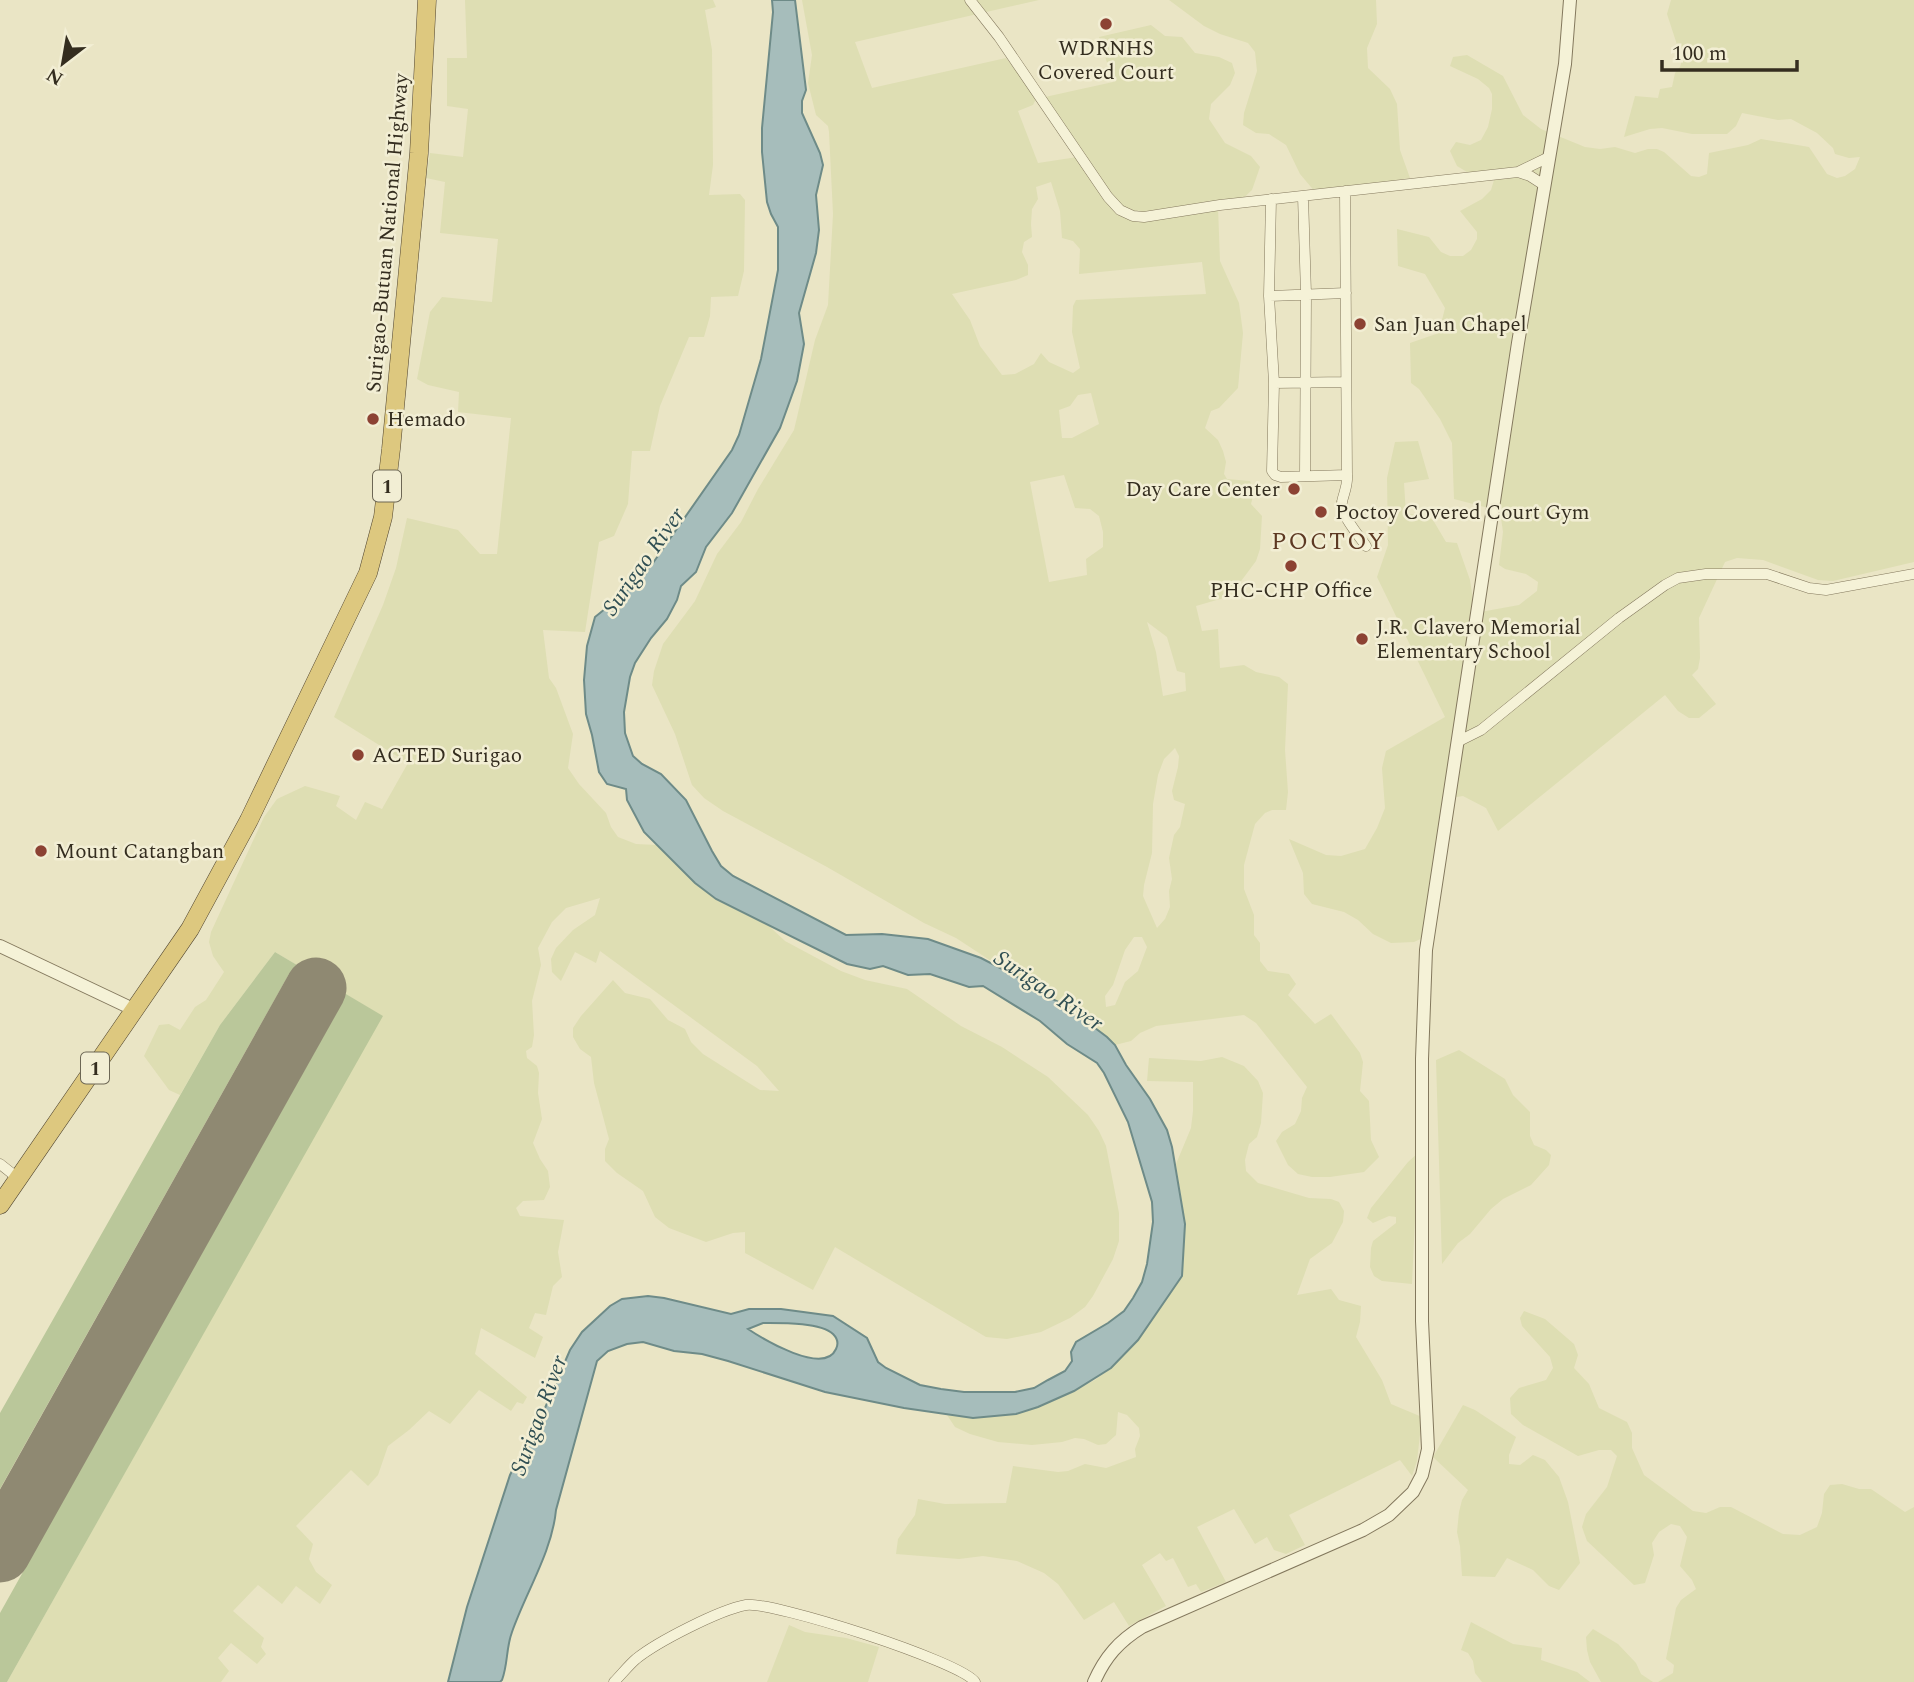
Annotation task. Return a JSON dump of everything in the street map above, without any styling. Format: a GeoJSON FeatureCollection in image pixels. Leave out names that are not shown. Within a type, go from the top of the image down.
{"type":"FeatureCollection","features":[{"type":"Feature","properties":{"kind":"highway","name":"Surigao-Butuan National Highway"},"geometry":{"type":"LineString","coordinates":[[0,1205],[190,929],[231,856],[368,573],[378,540],[391,449],[419,153],[427,0]]}},
{"type":"Feature","properties":{"kind":"street"},"geometry":{"type":"LineString","coordinates":[[970,0],[1021,69],[1108,197],[1120,210],[1133,216],[1144,217],[1271,199],[1518,172],[1549,157]]}},
{"type":"Feature","properties":{"kind":"street"},"geometry":{"type":"LineString","coordinates":[[1094,1682],[1108,1655],[1136,1631],[1371,1526],[1406,1500],[1422,1475],[1428,1449],[1422,1321],[1423,1008],[1428,936],[1565,64],[1570,0]]}},
{"type":"Feature","properties":{"kind":"street"},"geometry":{"type":"LineString","coordinates":[[1518,172],[1544,185]]}},
{"type":"Feature","properties":{"kind":"street"},"geometry":{"type":"LineString","coordinates":[[1345,191],[1347,490],[1341,503],[1343,512],[1366,547]]}},
{"type":"Feature","properties":{"kind":"street"},"geometry":{"type":"LineString","coordinates":[[1303,196],[1306,293],[1305,476]]}},
{"type":"Feature","properties":{"kind":"street"},"geometry":{"type":"LineString","coordinates":[[1271,199],[1269,296],[1274,383],[1273,474],[1281,477],[1347,475]]}},
{"type":"Feature","properties":{"kind":"street"},"geometry":{"type":"LineString","coordinates":[[1269,296],[1346,293]]}},
{"type":"Feature","properties":{"kind":"street"},"geometry":{"type":"LineString","coordinates":[[1274,383],[1346,382]]}},
{"type":"Feature","properties":{"kind":"street"},"geometry":{"type":"LineString","coordinates":[[1458,742],[1481,730],[1619,618],[1678,578],[1706,574],[1767,574],[1809,588],[1826,590],[1914,574]]}},
{"type":"Feature","properties":{"kind":"street"},"geometry":{"type":"LineString","coordinates":[[0,946],[135,1010]]}},
{"type":"Feature","properties":{"kind":"street"},"geometry":{"type":"LineString","coordinates":[[0,1164],[19,1179]]}},
{"type":"Feature","properties":{"kind":"street"},"geometry":{"type":"LineString","coordinates":[[614,1682],[637,1659],[696,1625],[733,1609],[759,1605],[820,1619],[900,1647],[966,1673],[975,1682]]}},
{"type":"Feature","properties":{"kind":"green space"},"geometry":{"type":"Polygon","coordinates":[[[465,0],[713,0],[716,7],[705,10],[712,50],[713,165],[709,195],[740,194],[745,200],[744,271],[738,296],[711,297],[710,316],[704,337],[689,337],[660,406],[650,451],[632,451],[628,504],[614,536],[599,542],[585,632],[543,630],[549,678],[556,688],[573,734],[568,768],[606,813],[618,837],[636,844],[657,845],[695,883],[769,926],[785,941],[841,971],[865,980],[907,989],[961,1026],[1002,1047],[1048,1077],[1088,1115],[1106,1146],[1119,1213],[1119,1241],[1113,1259],[1085,1307],[1070,1318],[1041,1332],[1007,1339],[986,1337],[835,1247],[813,1290],[745,1253],[745,1232],[706,1242],[669,1228],[655,1217],[643,1191],[605,1161],[605,1149],[609,1139],[594,1083],[591,1057],[580,1049],[573,1037],[573,1028],[581,1016],[613,980],[625,993],[650,999],[668,1020],[685,1029],[691,1042],[703,1054],[760,1090],[779,1091],[757,1066],[600,951],[596,963],[575,952],[561,981],[552,972],[551,959],[556,948],[573,930],[595,915],[600,898],[566,908],[552,922],[538,948],[541,965],[532,1001],[534,1035],[532,1047],[526,1051],[527,1058],[537,1066],[539,1073],[538,1093],[542,1119],[533,1143],[548,1171],[550,1187],[544,1200],[523,1201],[516,1208],[520,1216],[564,1220],[558,1252],[562,1277],[553,1286],[546,1315],[535,1313],[529,1328],[543,1337],[535,1358],[481,1328],[475,1354],[527,1397],[523,1404],[517,1402],[511,1411],[479,1390],[450,1424],[429,1411],[388,1446],[378,1475],[368,1486],[351,1470],[296,1526],[313,1544],[309,1559],[316,1572],[332,1585],[320,1604],[296,1586],[282,1604],[258,1585],[233,1611],[264,1638],[261,1647],[266,1654],[257,1664],[231,1643],[218,1658],[229,1671],[221,1682],[7,1682],[382,1016],[275,952],[220,1025],[180,1095],[169,1090],[144,1056],[159,1025],[169,1024],[180,1030],[195,1007],[206,1000],[224,972],[213,956],[209,942],[211,932],[264,817],[277,799],[305,786],[340,796],[336,806],[356,820],[365,802],[382,809],[408,763],[334,717],[383,605],[396,568],[407,518],[458,530],[480,554],[497,554],[511,418],[458,412],[459,392],[428,385],[417,379],[430,312],[442,297],[492,302],[498,239],[440,233],[445,182],[426,178],[430,153],[463,157],[468,109],[447,106],[447,58],[467,58],[465,0]]]}},
{"type":"Feature","properties":{"kind":"green space"},"geometry":{"type":"Polygon","coordinates":[[[802,0],[1039,0],[855,42],[872,88],[1006,58],[1037,97],[1033,105],[1018,111],[1038,163],[1084,156],[1045,97],[1113,82],[1099,37],[1151,25],[1165,36],[1182,37],[1195,53],[1219,57],[1232,63],[1235,73],[1230,85],[1211,104],[1209,119],[1225,143],[1251,156],[1260,167],[1252,190],[1237,204],[1218,207],[1220,261],[1239,303],[1243,333],[1238,388],[1219,408],[1211,411],[1205,428],[1218,440],[1223,451],[1226,462],[1224,474],[1227,479],[1250,481],[1254,492],[1251,504],[1262,516],[1260,549],[1256,561],[1227,597],[1196,606],[1202,631],[1218,629],[1220,668],[1244,665],[1256,672],[1279,677],[1288,684],[1286,810],[1265,813],[1255,824],[1244,865],[1244,889],[1254,915],[1254,935],[1260,943],[1260,961],[1268,971],[1289,974],[1296,984],[1288,995],[1315,1024],[1331,1014],[1360,1053],[1363,1062],[1360,1091],[1369,1101],[1371,1140],[1379,1157],[1364,1172],[1312,1177],[1298,1174],[1288,1165],[1276,1141],[1282,1132],[1295,1124],[1307,1087],[1256,1023],[1244,1015],[1156,1026],[1140,1033],[1131,1041],[1115,1045],[1087,1021],[1044,995],[1029,981],[1011,974],[956,938],[924,923],[723,811],[704,798],[692,785],[675,734],[652,685],[654,671],[663,644],[695,601],[717,554],[741,522],[794,430],[815,340],[828,305],[833,214],[829,132],[828,126],[816,115],[808,83],[812,55],[802,0]],[[1051,182],[1036,187],[1038,199],[1032,209],[1032,237],[1024,242],[1022,252],[1028,265],[1028,275],[952,294],[970,320],[980,346],[1002,375],[1015,374],[1034,364],[1041,353],[1049,362],[1073,373],[1080,368],[1072,332],[1073,306],[1076,300],[1206,294],[1202,262],[1079,274],[1080,249],[1073,241],[1062,238],[1060,211],[1051,182]],[[1091,393],[1078,395],[1070,406],[1059,410],[1062,438],[1072,438],[1099,424],[1091,393]],[[1064,475],[1030,482],[1049,582],[1087,575],[1086,559],[1103,547],[1099,516],[1090,509],[1075,508],[1064,475]],[[1147,622],[1156,652],[1163,696],[1186,691],[1185,673],[1177,671],[1167,637],[1147,622]],[[1175,748],[1164,759],[1153,804],[1152,853],[1143,896],[1157,928],[1170,907],[1169,891],[1172,879],[1169,858],[1185,804],[1174,800],[1172,791],[1179,756],[1175,748]],[[1134,937],[1125,950],[1113,985],[1105,996],[1106,1007],[1115,1005],[1125,982],[1138,971],[1147,947],[1142,937],[1134,937]]]}},
{"type":"Feature","properties":{"kind":"green space"},"geometry":{"type":"Polygon","coordinates":[[[1169,0],[1376,0],[1377,24],[1367,48],[1368,68],[1390,89],[1397,104],[1400,150],[1410,178],[1316,193],[1300,174],[1286,145],[1269,134],[1256,133],[1243,125],[1257,71],[1255,52],[1248,43],[1204,26],[1169,0]]]}},
{"type":"Feature","properties":{"kind":"green space"},"geometry":{"type":"Polygon","coordinates":[[[1671,0],[1914,0],[1914,562],[1833,581],[1818,580],[1763,560],[1737,558],[1725,562],[1699,618],[1700,658],[1698,669],[1692,675],[1716,704],[1699,718],[1689,718],[1678,711],[1665,695],[1498,831],[1486,808],[1463,796],[1450,798],[1429,935],[1414,942],[1391,943],[1373,934],[1344,912],[1312,904],[1304,894],[1303,873],[1289,839],[1326,855],[1341,856],[1365,849],[1385,808],[1382,768],[1386,751],[1445,717],[1377,577],[1388,545],[1387,478],[1395,442],[1418,441],[1429,479],[1404,483],[1406,514],[1425,515],[1433,520],[1446,542],[1457,543],[1470,580],[1475,613],[1519,605],[1537,591],[1538,582],[1526,574],[1499,565],[1503,532],[1500,511],[1454,499],[1452,443],[1440,419],[1419,389],[1411,383],[1410,343],[1436,334],[1445,308],[1425,274],[1398,266],[1397,229],[1429,237],[1441,252],[1450,256],[1463,256],[1471,250],[1477,239],[1477,232],[1460,211],[1482,199],[1491,190],[1494,180],[1457,166],[1450,151],[1456,142],[1470,145],[1481,140],[1488,127],[1492,109],[1492,94],[1489,88],[1478,79],[1450,66],[1453,57],[1467,55],[1503,76],[1523,115],[1541,129],[1585,147],[1615,147],[1635,153],[1657,149],[1691,176],[1707,174],[1709,153],[1748,145],[1761,139],[1809,147],[1827,174],[1837,178],[1855,169],[1860,157],[1849,158],[1835,154],[1833,148],[1817,133],[1791,119],[1778,120],[1742,113],[1736,126],[1727,134],[1692,134],[1662,128],[1624,137],[1635,96],[1658,98],[1660,89],[1672,87],[1675,73],[1680,67],[1682,60],[1667,14],[1671,0]]]}},
{"type":"Feature","properties":{"kind":"green space"},"geometry":{"type":"Polygon","coordinates":[[[275,952],[383,1016],[7,1682],[0,1682],[0,1613],[342,1003],[289,974],[0,1489],[0,1413],[220,1025],[275,952]]]}},
{"type":"Feature","properties":{"kind":"green space"},"geometry":{"type":"Polygon","coordinates":[[[1459,1050],[1505,1079],[1513,1095],[1530,1112],[1530,1136],[1534,1145],[1551,1155],[1549,1165],[1531,1185],[1503,1199],[1491,1209],[1442,1264],[1436,1060],[1459,1050]]]}},
{"type":"Feature","properties":{"kind":"green space"},"geometry":{"type":"Polygon","coordinates":[[[1222,1057],[1244,1066],[1258,1081],[1263,1093],[1261,1123],[1257,1137],[1249,1144],[1245,1160],[1246,1171],[1258,1183],[1309,1198],[1331,1199],[1339,1202],[1344,1211],[1343,1222],[1332,1243],[1310,1259],[1297,1295],[1331,1289],[1339,1300],[1361,1306],[1356,1337],[1382,1380],[1391,1404],[1422,1417],[1417,1461],[1412,1476],[1400,1460],[1289,1515],[1305,1545],[1286,1554],[1274,1550],[1267,1537],[1255,1544],[1234,1509],[1197,1527],[1226,1582],[1201,1592],[1196,1584],[1188,1587],[1173,1558],[1166,1561],[1160,1553],[1142,1565],[1166,1606],[1129,1626],[1114,1602],[1084,1620],[1058,1584],[1044,1573],[1017,1561],[983,1556],[959,1559],[896,1554],[898,1539],[915,1515],[918,1499],[945,1504],[1006,1503],[1013,1466],[1058,1472],[1085,1464],[1106,1468],[1136,1457],[1139,1428],[1127,1415],[1118,1412],[1116,1435],[1106,1444],[1098,1445],[1075,1438],[1032,1445],[998,1442],[955,1427],[947,1415],[973,1418],[1057,1399],[1095,1380],[1111,1368],[1138,1340],[1182,1276],[1185,1224],[1176,1164],[1191,1128],[1193,1111],[1193,1082],[1147,1081],[1149,1058],[1201,1061],[1222,1057]]]}},
{"type":"Feature","properties":{"kind":"green space"},"geometry":{"type":"Polygon","coordinates":[[[1418,1153],[1412,1284],[1382,1281],[1374,1276],[1370,1267],[1371,1248],[1373,1241],[1396,1223],[1396,1217],[1389,1216],[1373,1223],[1367,1218],[1371,1208],[1418,1153]]]}},
{"type":"Feature","properties":{"kind":"green space"},"geometry":{"type":"Polygon","coordinates":[[[1524,1311],[1545,1319],[1574,1344],[1578,1355],[1574,1368],[1589,1384],[1599,1408],[1627,1422],[1632,1433],[1632,1448],[1644,1475],[1693,1511],[1706,1513],[1720,1507],[1731,1507],[1783,1534],[1800,1535],[1817,1527],[1824,1494],[1830,1485],[1842,1484],[1871,1489],[1905,1512],[1914,1507],[1914,1682],[1658,1682],[1673,1673],[1674,1665],[1666,1659],[1676,1608],[1681,1600],[1696,1589],[1680,1566],[1687,1537],[1680,1526],[1671,1524],[1659,1532],[1652,1543],[1654,1555],[1645,1583],[1634,1585],[1587,1541],[1582,1527],[1586,1514],[1607,1487],[1617,1456],[1611,1450],[1599,1450],[1578,1456],[1523,1425],[1511,1414],[1510,1398],[1519,1388],[1546,1380],[1553,1368],[1550,1357],[1522,1326],[1520,1318],[1524,1311]]]}},
{"type":"Feature","properties":{"kind":"green space"},"geometry":{"type":"Polygon","coordinates":[[[1463,1405],[1516,1437],[1509,1455],[1509,1464],[1520,1465],[1533,1455],[1545,1460],[1559,1477],[1568,1502],[1580,1563],[1559,1590],[1549,1586],[1533,1570],[1507,1558],[1495,1577],[1462,1576],[1457,1532],[1462,1500],[1468,1490],[1433,1457],[1463,1405]]]}},
{"type":"Feature","properties":{"kind":"green space"},"geometry":{"type":"Polygon","coordinates":[[[1471,1622],[1513,1644],[1542,1648],[1541,1660],[1577,1672],[1590,1682],[1482,1682],[1475,1673],[1468,1653],[1461,1650],[1471,1622]]]}},
{"type":"Feature","properties":{"kind":"green space"},"geometry":{"type":"Polygon","coordinates":[[[789,1625],[805,1632],[846,1638],[879,1647],[868,1682],[767,1682],[789,1625]]]}},
{"type":"Feature","properties":{"kind":"green space"},"geometry":{"type":"Polygon","coordinates":[[[1593,1629],[1618,1644],[1636,1663],[1641,1674],[1653,1682],[1601,1682],[1587,1650],[1586,1637],[1593,1629]]]}},
{"type":"Feature","properties":{"kind":"water"},"geometry":{"type":"Polygon","coordinates":[[[772,0],[795,0],[806,90],[802,113],[823,165],[816,195],[819,230],[816,253],[799,313],[804,344],[797,381],[780,428],[732,513],[706,547],[696,572],[681,586],[667,619],[635,663],[624,712],[625,733],[633,756],[661,774],[686,800],[721,866],[733,876],[846,935],[882,934],[928,939],[981,958],[1029,981],[1044,995],[1063,1004],[1107,1037],[1150,1099],[1167,1130],[1185,1224],[1182,1276],[1138,1340],[1111,1368],[1074,1391],[1016,1414],[973,1418],[904,1408],[825,1392],[728,1361],[643,1342],[608,1351],[597,1361],[554,1526],[512,1632],[502,1680],[448,1682],[467,1607],[510,1475],[545,1408],[570,1350],[582,1332],[610,1306],[622,1299],[648,1296],[731,1314],[749,1309],[781,1309],[833,1316],[867,1338],[878,1362],[920,1385],[964,1392],[1015,1392],[1034,1388],[1065,1371],[1072,1361],[1071,1352],[1076,1342],[1124,1311],[1142,1282],[1147,1264],[1153,1222],[1152,1202],[1128,1122],[1097,1063],[1067,1044],[1040,1021],[983,986],[969,987],[930,974],[908,975],[883,966],[870,969],[847,964],[716,899],[695,883],[644,832],[627,800],[626,789],[607,784],[599,772],[586,714],[584,680],[587,646],[595,617],[632,587],[653,563],[732,450],[739,435],[761,359],[778,270],[778,227],[767,202],[762,152],[772,0]],[[763,1323],[748,1329],[793,1353],[819,1359],[829,1356],[837,1347],[836,1337],[819,1327],[763,1323]]]}},
{"type":"Feature","properties":{"kind":"runway"},"geometry":{"type":"LineString","coordinates":[[0,1552],[316,988]]}},
{"type":"Feature","properties":{"kind":"place","name":"WDRNHS Covered Court"},"geometry":{"type":"Point","coordinates":[1106,24]}},
{"type":"Feature","properties":{"kind":"place","name":"San Juan Chapel"},"geometry":{"type":"Point","coordinates":[1360,324]}},
{"type":"Feature","properties":{"kind":"place","name":"Hemado"},"geometry":{"type":"Point","coordinates":[373,419]}},
{"type":"Feature","properties":{"kind":"place","name":"Day Care Center"},"geometry":{"type":"Point","coordinates":[1294,489]}},
{"type":"Feature","properties":{"kind":"place","name":"Poctoy Covered Court Gym"},"geometry":{"type":"Point","coordinates":[1321,512]}},
{"type":"Feature","properties":{"kind":"place","name":"PHC-CHP Office"},"geometry":{"type":"Point","coordinates":[1291,566]}},
{"type":"Feature","properties":{"kind":"place","name":"J.R. Clavero Memorial Elementary School"},"geometry":{"type":"Point","coordinates":[1362,639]}},
{"type":"Feature","properties":{"kind":"place","name":"ACTED Surigao"},"geometry":{"type":"Point","coordinates":[358,755]}},
{"type":"Feature","properties":{"kind":"place","name":"Mount Catangban"},"geometry":{"type":"Point","coordinates":[41,851]}},
{"type":"Feature","properties":{"kind":"district","name":"POCTOY"},"geometry":{"type":"Point","coordinates":[1329,541]}},
{"type":"Feature","properties":{"kind":"water label","name":"Surigao River"},"geometry":{"type":"Point","coordinates":[643,561]}},
{"type":"Feature","properties":{"kind":"water label","name":"Surigao River"},"geometry":{"type":"Point","coordinates":[1049,990]}},
{"type":"Feature","properties":{"kind":"water label","name":"Surigao River"},"geometry":{"type":"Point","coordinates":[538,1415]}}]}
